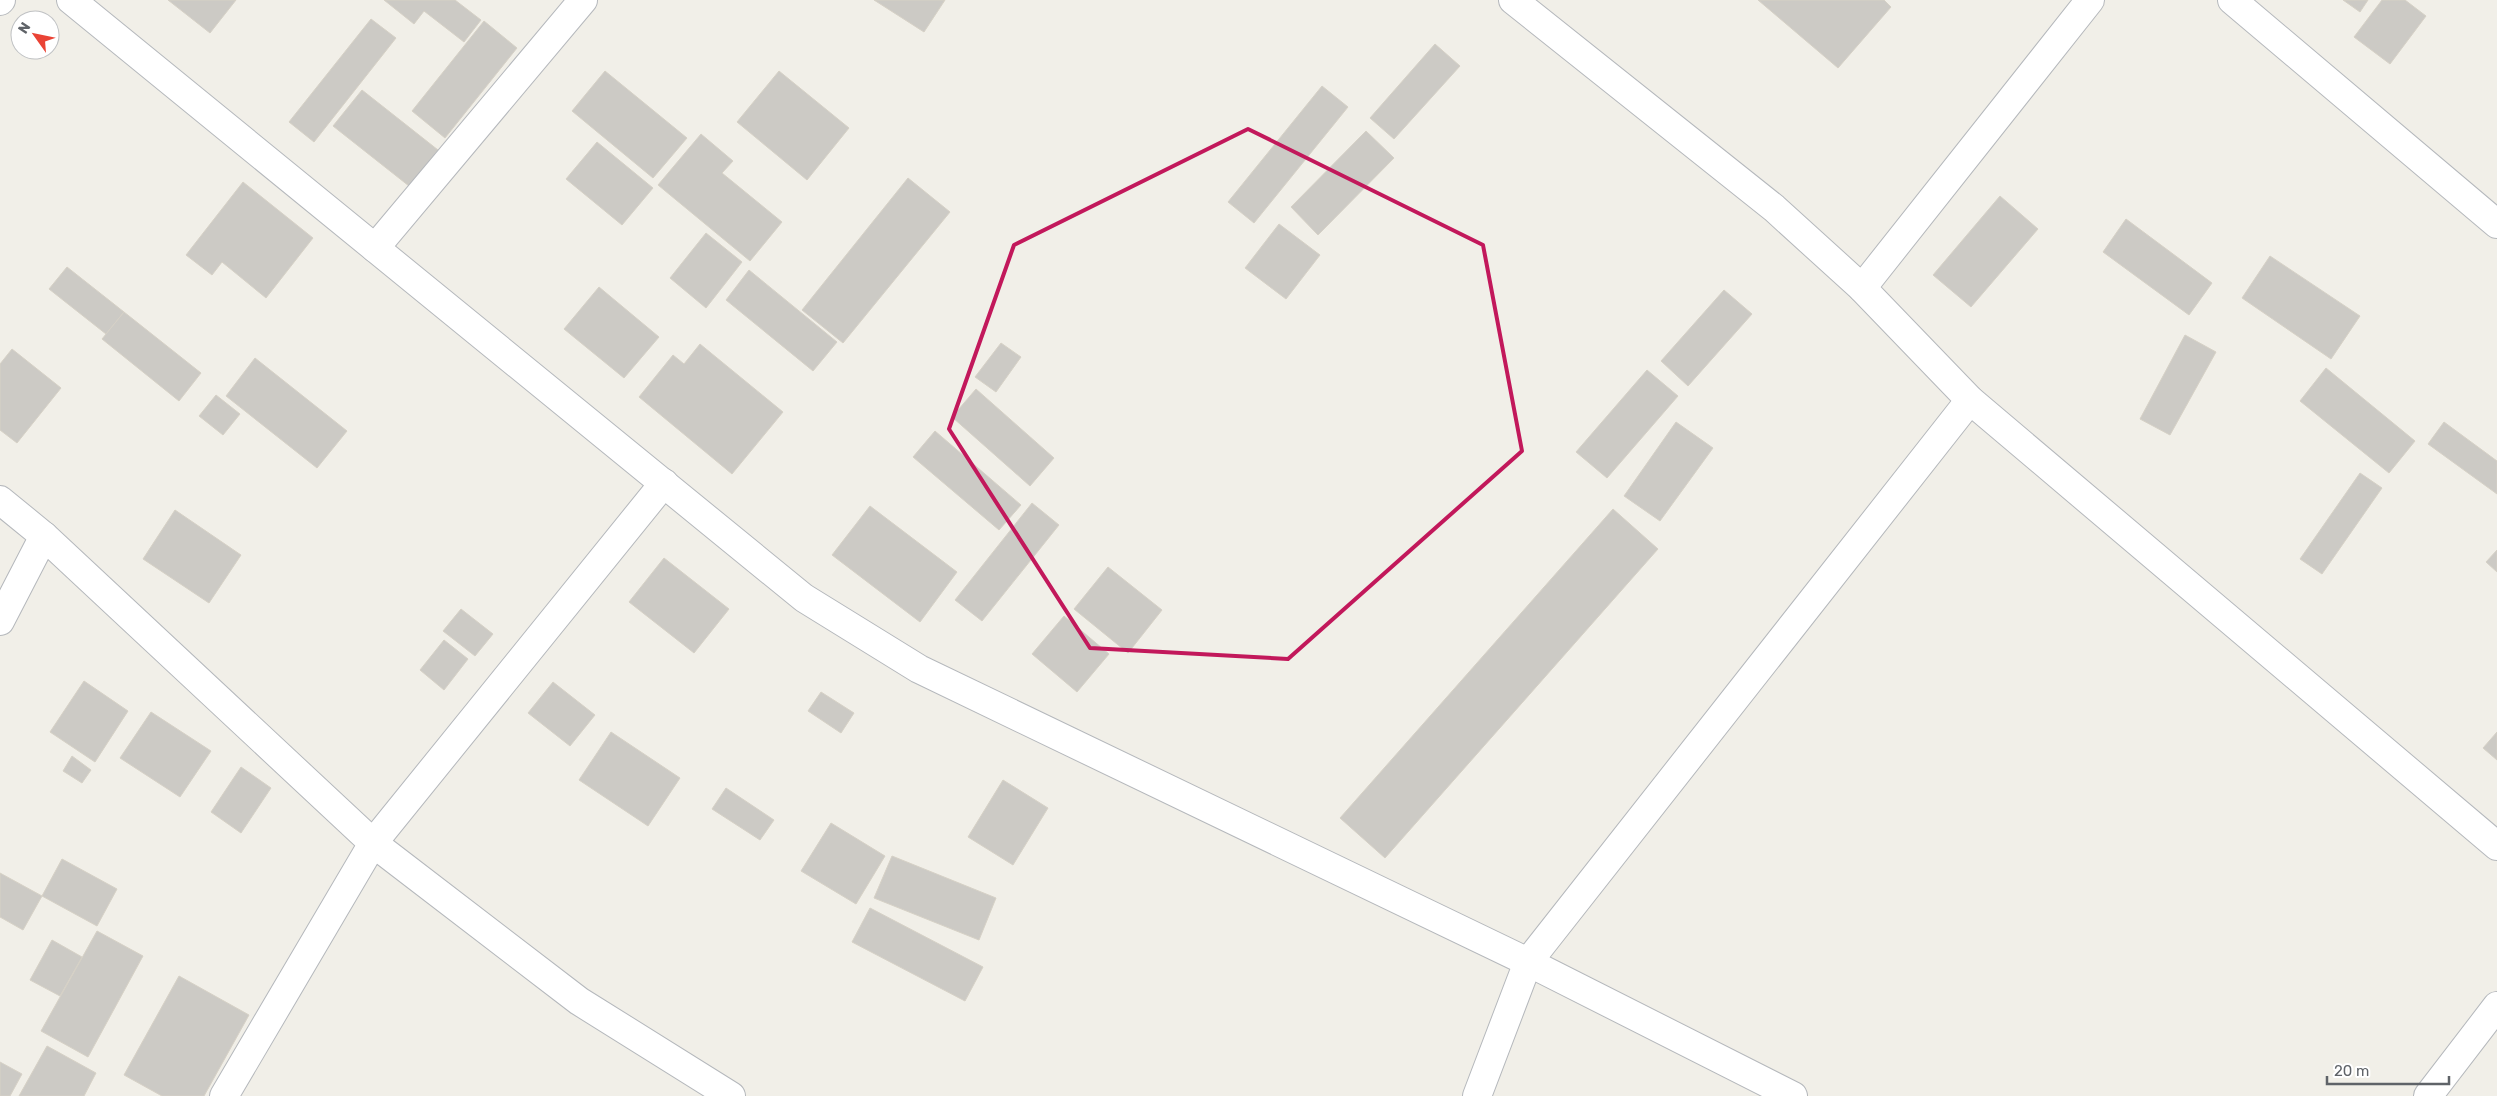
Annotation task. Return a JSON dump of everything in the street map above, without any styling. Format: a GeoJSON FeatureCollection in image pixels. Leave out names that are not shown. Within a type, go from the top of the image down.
{"type":"FeatureCollection","features":[{"type":"Feature","properties":{"kind":"street"},"geometry":{"type":"LineString","coordinates":[[71,0],[804,598],[919,670],[1528,962],[1793,1096]]}},
{"type":"Feature","properties":{"kind":"street"},"geometry":{"type":"LineString","coordinates":[[375,248],[584,0]]}},
{"type":"Feature","properties":{"kind":"street"},"geometry":{"type":"LineString","coordinates":[[1513,0],[1774,208],[1862,288],[1970,400],[2497,846]]}},
{"type":"Feature","properties":{"kind":"street"},"geometry":{"type":"LineString","coordinates":[[1862,288],[2090,0]]}},
{"type":"Feature","properties":{"kind":"street"},"geometry":{"type":"LineString","coordinates":[[2232,0],[2497,224]]}},
{"type":"Feature","properties":{"kind":"street"},"geometry":{"type":"LineString","coordinates":[[1477,1096],[1528,962],[1970,400]]}},
{"type":"Feature","properties":{"kind":"street"},"geometry":{"type":"LineString","coordinates":[[224,1096],[373,843],[664,483]]}},
{"type":"Feature","properties":{"kind":"street"},"geometry":{"type":"LineString","coordinates":[[0,500],[44,536],[373,843],[580,1001],[731,1096]]}},
{"type":"Feature","properties":{"kind":"street"},"geometry":{"type":"LineString","coordinates":[[0,621],[44,536]]}},
{"type":"Feature","properties":{"kind":"street"},"geometry":{"type":"LineString","coordinates":[[2428,1096],[2497,1006]]}},
{"type":"Feature","properties":{"kind":"highlighted area"},"geometry":{"type":"Polygon","coordinates":[[[1248,129],[1483,245],[1522,451],[1288,659],[1090,648],[949,429],[1014,245],[1248,129]]]}},
{"type":"Feature","properties":{"kind":"building"},"geometry":{"type":"Polygon","coordinates":[[[168,0],[236,0],[210,33],[168,0]]]}},
{"type":"Feature","properties":{"kind":"building"},"geometry":{"type":"Polygon","coordinates":[[[384,0],[455,0],[481,20],[464,42],[424,11],[414,24],[384,0]]]}},
{"type":"Feature","properties":{"kind":"building"},"geometry":{"type":"Polygon","coordinates":[[[874,0],[945,0],[924,32],[874,0]]]}},
{"type":"Feature","properties":{"kind":"building"},"geometry":{"type":"Polygon","coordinates":[[[1758,0],[1884,0],[1891,7],[1838,68],[1758,0]]]}},
{"type":"Feature","properties":{"kind":"building"},"geometry":{"type":"Polygon","coordinates":[[[2343,0],[2368,0],[2360,12],[2343,0]]]}},
{"type":"Feature","properties":{"kind":"building"},"geometry":{"type":"Polygon","coordinates":[[[2382,0],[2405,0],[2426,16],[2390,64],[2354,37],[2382,0]]]}},
{"type":"Feature","properties":{"kind":"building"},"geometry":{"type":"Polygon","coordinates":[[[371,19],[396,38],[314,142],[289,122],[371,19]]]}},
{"type":"Feature","properties":{"kind":"building"},"geometry":{"type":"Polygon","coordinates":[[[484,21],[517,48],[445,138],[412,111],[484,21]]]}},
{"type":"Feature","properties":{"kind":"building"},"geometry":{"type":"Polygon","coordinates":[[[1435,44],[1460,66],[1394,139],[1370,118],[1435,44]]]}},
{"type":"Feature","properties":{"kind":"building"},"geometry":{"type":"Polygon","coordinates":[[[605,71],[687,138],[653,178],[572,111],[605,71]]]}},
{"type":"Feature","properties":{"kind":"building"},"geometry":{"type":"Polygon","coordinates":[[[779,71],[849,128],[807,180],[737,122],[779,71]]]}},
{"type":"Feature","properties":{"kind":"building"},"geometry":{"type":"Polygon","coordinates":[[[1322,86],[1348,107],[1254,223],[1228,202],[1322,86]]]}},
{"type":"Feature","properties":{"kind":"building"},"geometry":{"type":"Polygon","coordinates":[[[362,90],[438,150],[409,186],[333,126],[362,90]]]}},
{"type":"Feature","properties":{"kind":"building"},"geometry":{"type":"Polygon","coordinates":[[[1366,131],[1394,158],[1318,235],[1291,207],[1366,131]]]}},
{"type":"Feature","properties":{"kind":"building"},"geometry":{"type":"Polygon","coordinates":[[[701,134],[733,161],[722,173],[782,222],[750,261],[658,185],[701,134]]]}},
{"type":"Feature","properties":{"kind":"building"},"geometry":{"type":"Polygon","coordinates":[[[597,142],[653,188],[622,225],[566,179],[597,142]]]}},
{"type":"Feature","properties":{"kind":"building"},"geometry":{"type":"Polygon","coordinates":[[[908,178],[950,212],[843,343],[802,310],[908,178]]]}},
{"type":"Feature","properties":{"kind":"building"},"geometry":{"type":"Polygon","coordinates":[[[243,182],[313,238],[266,298],[222,262],[212,275],[186,255],[243,182]]]}},
{"type":"Feature","properties":{"kind":"building"},"geometry":{"type":"Polygon","coordinates":[[[2000,196],[2038,229],[1971,307],[1933,275],[2000,196]]]}},
{"type":"Feature","properties":{"kind":"building"},"geometry":{"type":"Polygon","coordinates":[[[2126,219],[2212,283],[2189,315],[2103,252],[2126,219]]]}},
{"type":"Feature","properties":{"kind":"building"},"geometry":{"type":"Polygon","coordinates":[[[1279,224],[1320,255],[1286,299],[1245,268],[1279,224]]]}},
{"type":"Feature","properties":{"kind":"building"},"geometry":{"type":"Polygon","coordinates":[[[706,233],[742,262],[706,308],[670,278],[706,233]]]}},
{"type":"Feature","properties":{"kind":"building"},"geometry":{"type":"Polygon","coordinates":[[[2270,256],[2360,316],[2331,359],[2242,298],[2270,256]]]}},
{"type":"Feature","properties":{"kind":"building"},"geometry":{"type":"Polygon","coordinates":[[[67,267],[124,312],[106,334],[49,289],[67,267]]]}},
{"type":"Feature","properties":{"kind":"building"},"geometry":{"type":"Polygon","coordinates":[[[749,270],[837,342],[813,371],[726,300],[749,270]]]}},
{"type":"Feature","properties":{"kind":"building"},"geometry":{"type":"Polygon","coordinates":[[[599,287],[659,337],[624,378],[564,329],[599,287]]]}},
{"type":"Feature","properties":{"kind":"building"},"geometry":{"type":"Polygon","coordinates":[[[1724,290],[1752,314],[1688,386],[1661,361],[1724,290]]]}},
{"type":"Feature","properties":{"kind":"building"},"geometry":{"type":"Polygon","coordinates":[[[124,312],[201,373],[179,401],[102,339],[124,312]]]}},
{"type":"Feature","properties":{"kind":"building"},"geometry":{"type":"Polygon","coordinates":[[[2185,335],[2216,352],[2170,435],[2140,419],[2185,335]]]}},
{"type":"Feature","properties":{"kind":"building"},"geometry":{"type":"Polygon","coordinates":[[[1001,343],[1021,357],[996,392],[975,377],[1001,343]]]}},
{"type":"Feature","properties":{"kind":"building"},"geometry":{"type":"Polygon","coordinates":[[[700,344],[783,412],[732,474],[639,397],[673,355],[684,364],[700,344]]]}},
{"type":"Feature","properties":{"kind":"building"},"geometry":{"type":"Polygon","coordinates":[[[12,349],[61,388],[17,443],[0,430],[0,364],[12,349]]]}},
{"type":"Feature","properties":{"kind":"building"},"geometry":{"type":"Polygon","coordinates":[[[255,358],[347,431],[317,468],[226,396],[255,358]]]}},
{"type":"Feature","properties":{"kind":"building"},"geometry":{"type":"Polygon","coordinates":[[[2326,368],[2415,441],[2389,473],[2300,401],[2326,368]]]}},
{"type":"Feature","properties":{"kind":"building"},"geometry":{"type":"Polygon","coordinates":[[[1647,370],[1678,396],[1607,478],[1576,452],[1647,370]]]}},
{"type":"Feature","properties":{"kind":"building"},"geometry":{"type":"Polygon","coordinates":[[[976,389],[1054,458],[1030,486],[952,417],[976,389]]]}},
{"type":"Feature","properties":{"kind":"building"},"geometry":{"type":"Polygon","coordinates":[[[216,395],[240,414],[223,435],[199,416],[216,395]]]}},
{"type":"Feature","properties":{"kind":"building"},"geometry":{"type":"Polygon","coordinates":[[[1676,422],[1713,448],[1660,521],[1624,496],[1676,422]]]}},
{"type":"Feature","properties":{"kind":"building"},"geometry":{"type":"Polygon","coordinates":[[[2444,422],[2497,461],[2497,494],[2428,444],[2444,422]]]}},
{"type":"Feature","properties":{"kind":"building"},"geometry":{"type":"Polygon","coordinates":[[[935,431],[1021,505],[999,530],[913,457],[935,431]]]}},
{"type":"Feature","properties":{"kind":"building"},"geometry":{"type":"Polygon","coordinates":[[[2360,473],[2382,488],[2322,574],[2300,559],[2360,473]]]}},
{"type":"Feature","properties":{"kind":"building"},"geometry":{"type":"Polygon","coordinates":[[[1032,503],[1059,525],[982,621],[955,600],[1032,503]]]}},
{"type":"Feature","properties":{"kind":"building"},"geometry":{"type":"Polygon","coordinates":[[[870,506],[957,572],[920,622],[832,555],[870,506]]]}},
{"type":"Feature","properties":{"kind":"building"},"geometry":{"type":"Polygon","coordinates":[[[1613,509],[1658,549],[1385,858],[1340,818],[1613,509]]]}},
{"type":"Feature","properties":{"kind":"building"},"geometry":{"type":"Polygon","coordinates":[[[175,510],[241,555],[209,603],[143,559],[175,510]]]}},
{"type":"Feature","properties":{"kind":"building"},"geometry":{"type":"Polygon","coordinates":[[[2497,550],[2497,572],[2486,562],[2497,550]]]}},
{"type":"Feature","properties":{"kind":"building"},"geometry":{"type":"Polygon","coordinates":[[[664,558],[729,609],[694,653],[629,602],[664,558]]]}},
{"type":"Feature","properties":{"kind":"building"},"geometry":{"type":"Polygon","coordinates":[[[1108,567],[1162,610],[1128,653],[1074,609],[1108,567]]]}},
{"type":"Feature","properties":{"kind":"building"},"geometry":{"type":"Polygon","coordinates":[[[461,609],[493,634],[475,656],[443,631],[461,609]]]}},
{"type":"Feature","properties":{"kind":"building"},"geometry":{"type":"Polygon","coordinates":[[[1064,616],[1109,654],[1077,692],[1032,654],[1064,616]]]}},
{"type":"Feature","properties":{"kind":"building"},"geometry":{"type":"Polygon","coordinates":[[[444,640],[468,659],[444,690],[420,670],[444,640]]]}},
{"type":"Feature","properties":{"kind":"building"},"geometry":{"type":"Polygon","coordinates":[[[84,681],[128,711],[95,762],[50,732],[84,681]]]}},
{"type":"Feature","properties":{"kind":"building"},"geometry":{"type":"Polygon","coordinates":[[[553,682],[595,715],[570,746],[528,713],[553,682]]]}},
{"type":"Feature","properties":{"kind":"building"},"geometry":{"type":"Polygon","coordinates":[[[821,692],[854,713],[841,733],[808,711],[821,692]]]}},
{"type":"Feature","properties":{"kind":"building"},"geometry":{"type":"Polygon","coordinates":[[[151,712],[211,751],[180,797],[120,758],[151,712]]]}},
{"type":"Feature","properties":{"kind":"building"},"geometry":{"type":"Polygon","coordinates":[[[611,732],[680,778],[648,826],[579,780],[611,732]]]}},
{"type":"Feature","properties":{"kind":"building"},"geometry":{"type":"Polygon","coordinates":[[[2497,732],[2497,760],[2483,748],[2497,732]]]}},
{"type":"Feature","properties":{"kind":"building"},"geometry":{"type":"Polygon","coordinates":[[[72,756],[91,770],[82,783],[63,771],[72,756]]]}},
{"type":"Feature","properties":{"kind":"building"},"geometry":{"type":"Polygon","coordinates":[[[241,767],[271,788],[241,833],[211,812],[241,767]]]}},
{"type":"Feature","properties":{"kind":"building"},"geometry":{"type":"Polygon","coordinates":[[[1003,780],[1048,808],[1013,865],[968,837],[1003,780]]]}},
{"type":"Feature","properties":{"kind":"building"},"geometry":{"type":"Polygon","coordinates":[[[726,788],[774,820],[760,840],[712,809],[726,788]]]}},
{"type":"Feature","properties":{"kind":"building"},"geometry":{"type":"Polygon","coordinates":[[[831,823],[885,856],[856,904],[801,871],[831,823]]]}},
{"type":"Feature","properties":{"kind":"building"},"geometry":{"type":"Polygon","coordinates":[[[892,856],[996,898],[979,940],[874,898],[892,856]]]}},
{"type":"Feature","properties":{"kind":"building"},"geometry":{"type":"Polygon","coordinates":[[[62,859],[117,889],[97,926],[42,896],[62,859]]]}},
{"type":"Feature","properties":{"kind":"building"},"geometry":{"type":"Polygon","coordinates":[[[0,873],[42,896],[23,930],[0,917],[0,873]]]}},
{"type":"Feature","properties":{"kind":"building"},"geometry":{"type":"Polygon","coordinates":[[[870,908],[983,967],[965,1001],[852,942],[870,908]]]}},
{"type":"Feature","properties":{"kind":"building"},"geometry":{"type":"Polygon","coordinates":[[[97,931],[143,956],[88,1057],[41,1031],[97,931]]]}},
{"type":"Feature","properties":{"kind":"building"},"geometry":{"type":"Polygon","coordinates":[[[52,940],[82,957],[60,996],[30,980],[52,940]]]}},
{"type":"Feature","properties":{"kind":"building"},"geometry":{"type":"Polygon","coordinates":[[[179,976],[249,1015],[204,1096],[162,1096],[124,1075],[179,976]]]}},
{"type":"Feature","properties":{"kind":"building"},"geometry":{"type":"Polygon","coordinates":[[[47,1046],[96,1073],[84,1096],[19,1096],[47,1046]]]}},
{"type":"Feature","properties":{"kind":"building"},"geometry":{"type":"Polygon","coordinates":[[[0,1062],[22,1074],[10,1096],[0,1096],[0,1062]]]}}]}
